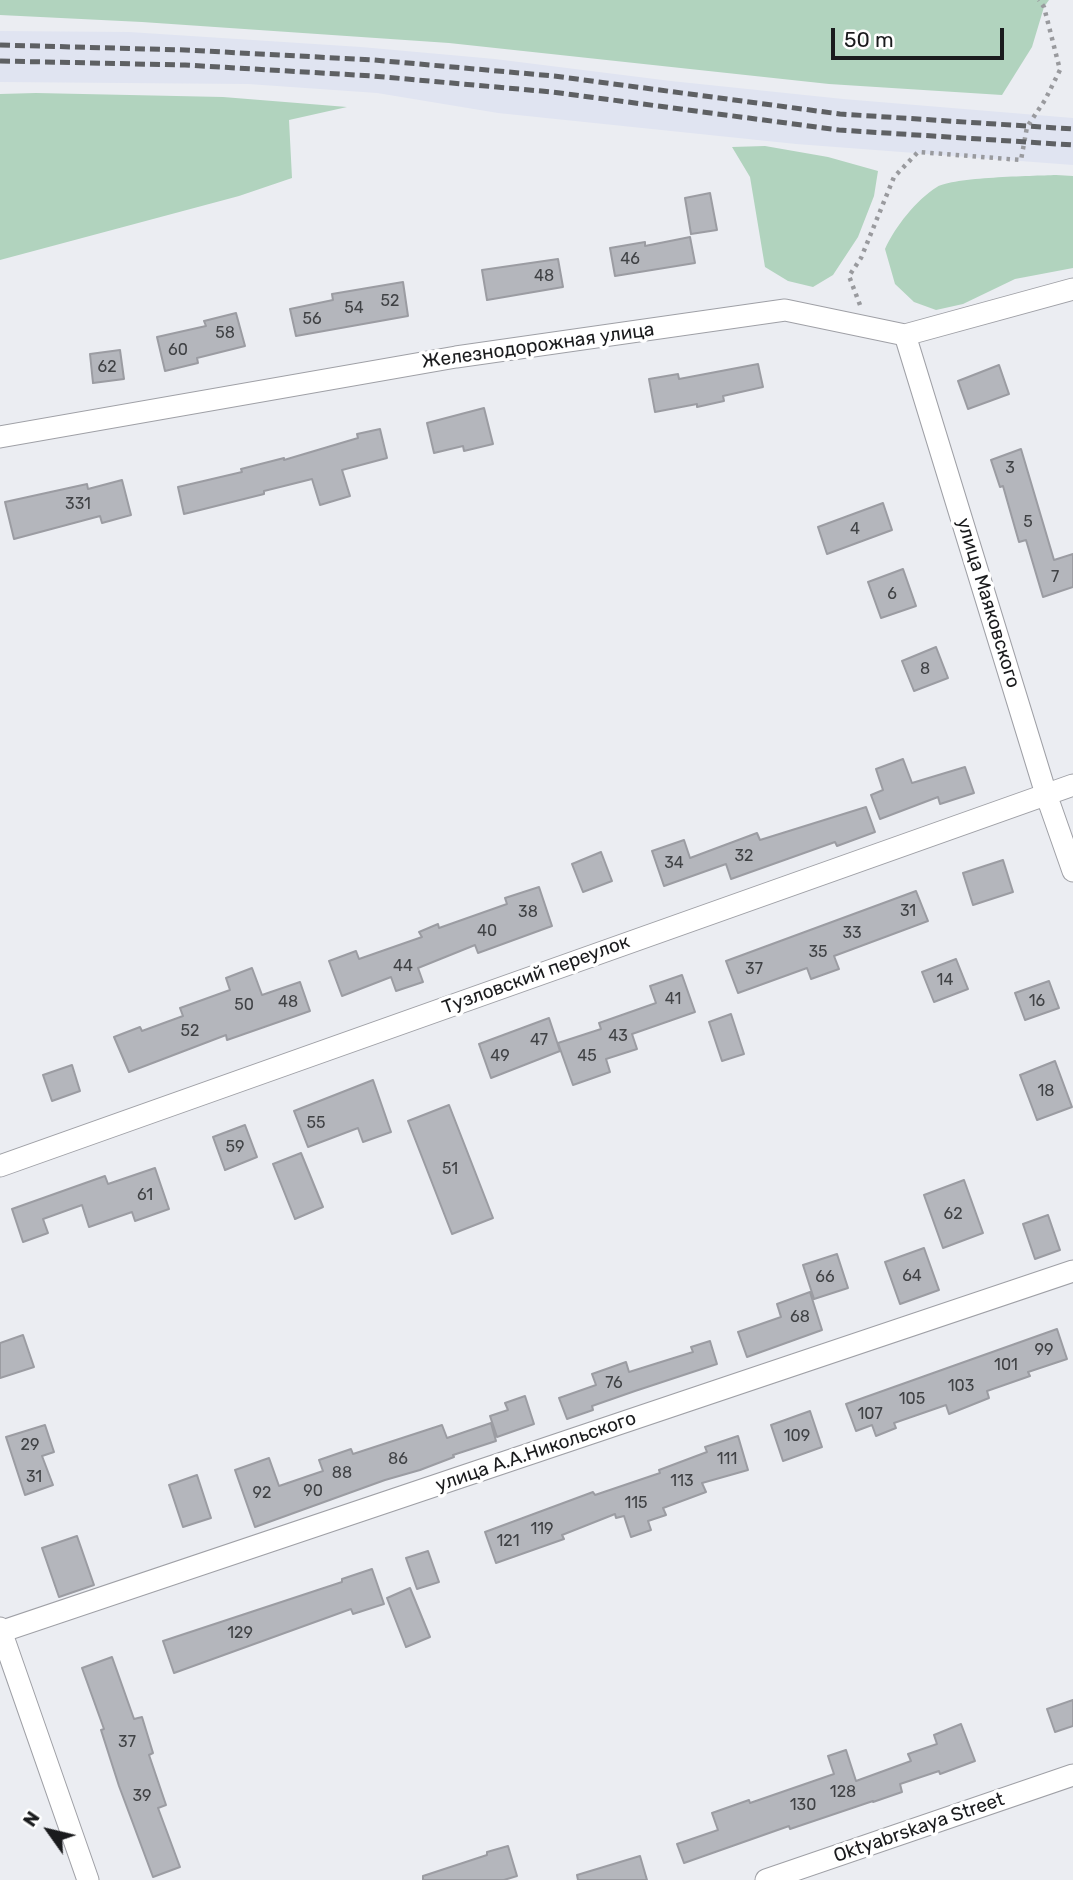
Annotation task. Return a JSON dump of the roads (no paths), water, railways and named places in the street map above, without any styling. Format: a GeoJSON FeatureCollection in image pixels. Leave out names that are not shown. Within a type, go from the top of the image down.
{"type":"FeatureCollection","features":[{"type":"Feature","properties":{"kind":"street","name":"Железнодорожная улица"},"geometry":{"type":"LineString","coordinates":[[0,437],[456,357],[785,310],[905,335],[1073,289]]}},
{"type":"Feature","properties":{"kind":"street","name":"улица Маяковского"},"geometry":{"type":"LineString","coordinates":[[905,335],[1046,794],[1073,871]]}},
{"type":"Feature","properties":{"kind":"street","name":"Тузловский переулок"},"geometry":{"type":"LineString","coordinates":[[0,1166],[1073,785]]}},
{"type":"Feature","properties":{"kind":"street","name":"улица А.А.Никольского"},"geometry":{"type":"LineString","coordinates":[[0,1630],[1073,1271]]}},
{"type":"Feature","properties":{"kind":"street"},"geometry":{"type":"LineString","coordinates":[[0,1630],[88,1880]]}},
{"type":"Feature","properties":{"kind":"street","name":"Oktyabrskaya Street"},"geometry":{"type":"LineString","coordinates":[[766,1880],[1073,1775]]}},
{"type":"Feature","properties":{"kind":"railway"},"geometry":{"type":"LineString","coordinates":[[0,45],[185,50],[374,60],[554,76],[840,114],[1073,129]]}},
{"type":"Feature","properties":{"kind":"railway"},"geometry":{"type":"LineString","coordinates":[[0,61],[185,65],[373,76],[552,92],[839,130],[1073,145]]}}]}
